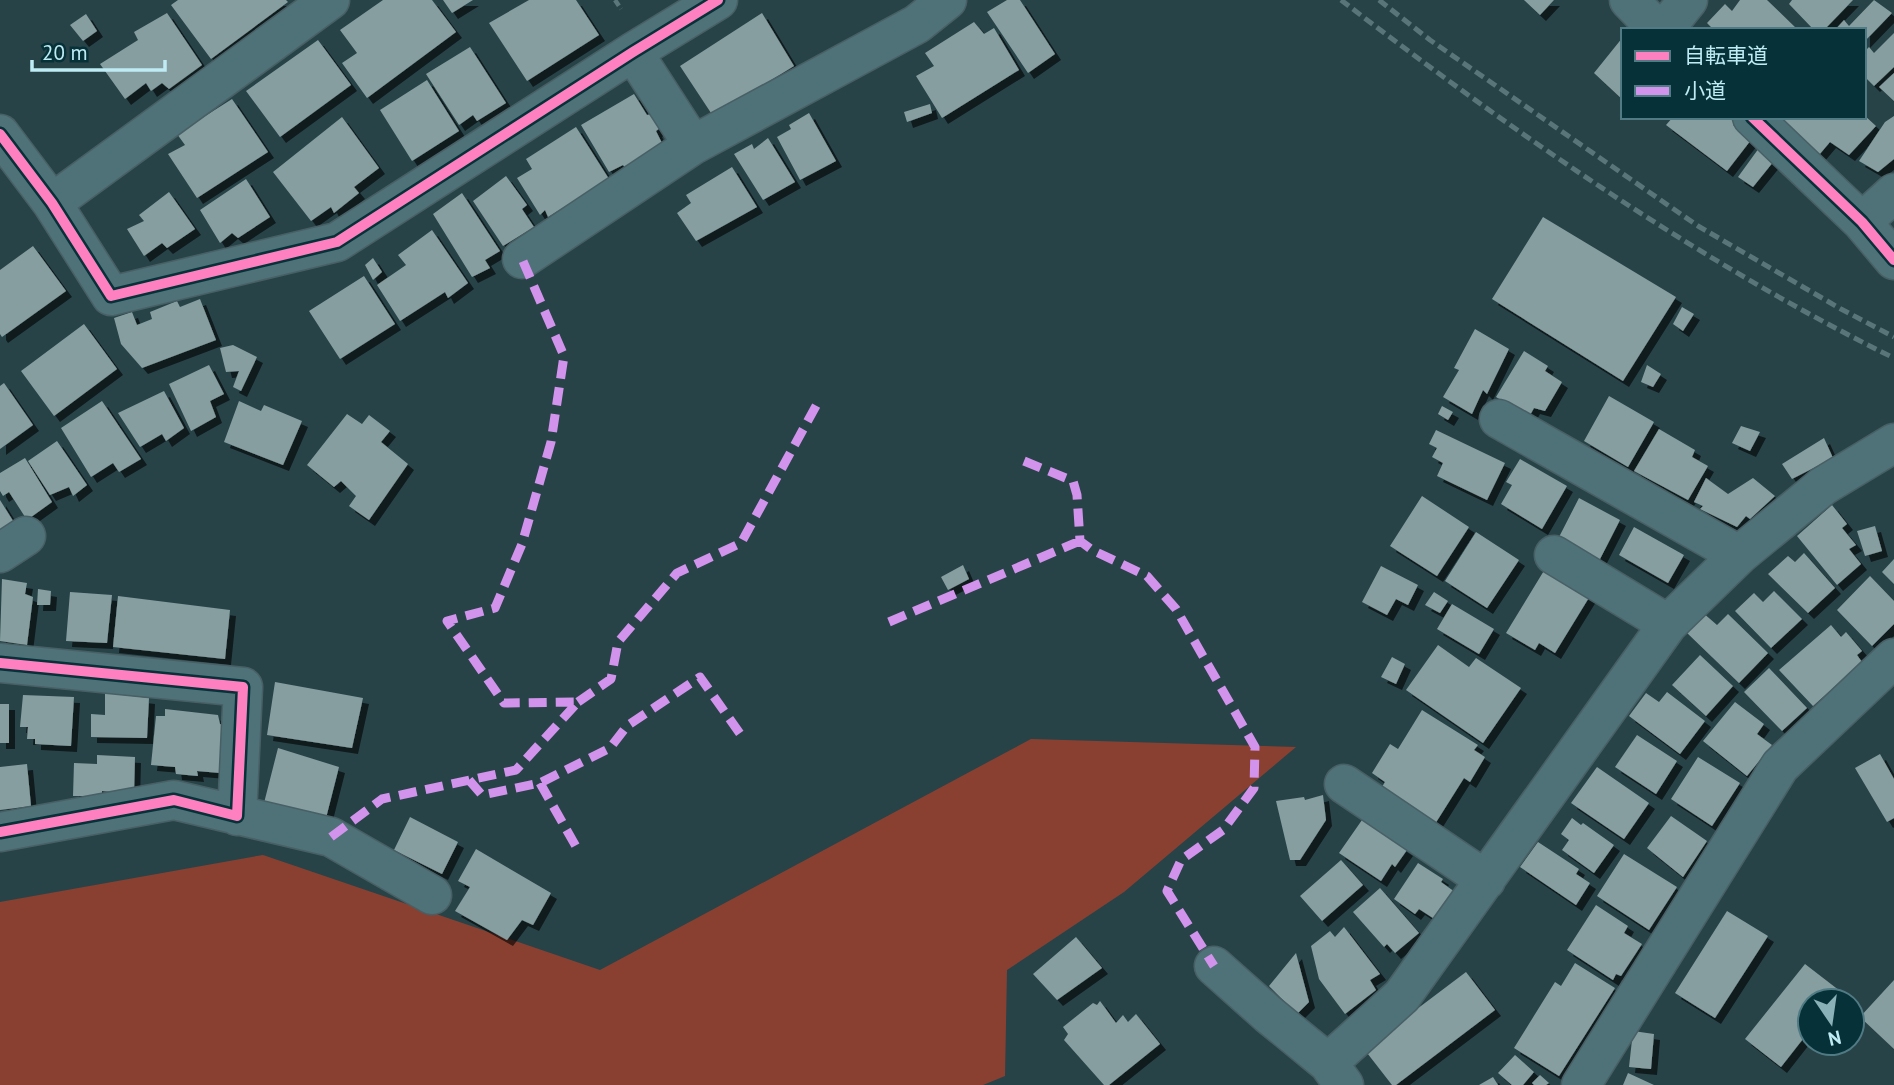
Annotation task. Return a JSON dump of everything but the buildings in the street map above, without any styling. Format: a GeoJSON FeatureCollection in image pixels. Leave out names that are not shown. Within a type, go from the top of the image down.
{"type":"FeatureCollection","features":[{"type":"Feature","properties":{"kind":"street"},"geometry":{"type":"LineString","coordinates":[[52,203],[330,0]]}},
{"type":"Feature","properties":{"kind":"street"},"geometry":{"type":"LineString","coordinates":[[0,134],[52,203],[111,296],[337,243],[718,0]]}},
{"type":"Feature","properties":{"kind":"street"},"geometry":{"type":"LineString","coordinates":[[522,259],[693,145],[917,24],[947,0]]}},
{"type":"Feature","properties":{"kind":"street"},"geometry":{"type":"LineString","coordinates":[[1629,0],[1656,28]]}},
{"type":"Feature","properties":{"kind":"street"},"geometry":{"type":"LineString","coordinates":[[1666,28],[1688,0]]}},
{"type":"Feature","properties":{"kind":"street"},"geometry":{"type":"LineString","coordinates":[[633,52],[693,145]]}},
{"type":"Feature","properties":{"kind":"street"},"geometry":{"type":"LineString","coordinates":[[1754,119],[1862,222],[1894,260]]}},
{"type":"Feature","properties":{"kind":"street"},"geometry":{"type":"LineString","coordinates":[[1862,222],[1894,193]]}},
{"type":"Feature","properties":{"kind":"street"},"geometry":{"type":"LineString","coordinates":[[1499,419],[1739,555]]}},
{"type":"Feature","properties":{"kind":"street"},"geometry":{"type":"LineString","coordinates":[[1214,966],[1336,1074],[1402,996],[1668,624],[1739,555],[1823,486],[1894,443]]}},
{"type":"Feature","properties":{"kind":"street"},"geometry":{"type":"LineString","coordinates":[[1554,555],[1668,624]]}},
{"type":"Feature","properties":{"kind":"street"},"geometry":{"type":"LineString","coordinates":[[1581,1085],[1780,766],[1894,658]]}},
{"type":"Feature","properties":{"kind":"street"},"geometry":{"type":"LineString","coordinates":[[0,663],[243,687],[237,816]]}},
{"type":"Feature","properties":{"kind":"street"},"geometry":{"type":"LineString","coordinates":[[1344,784],[1486,880]]}},
{"type":"Feature","properties":{"kind":"street"},"geometry":{"type":"LineString","coordinates":[[0,832],[174,800],[331,837],[432,895]]}},
{"type":"Feature","properties":{"kind":"shaded area"},"geometry":{"type":"Polygon","coordinates":[[[1031,739],[1296,747],[1124,892],[1007,970],[1005,1076],[983,1085],[0,1085],[0,902],[263,855],[600,970],[1031,739]]]}},
{"type":"Feature","properties":{"kind":"railway"},"geometry":{"type":"LineString","coordinates":[[1341,0],[1473,98],[1609,192],[1750,280],[1894,358]]}},
{"type":"Feature","properties":{"kind":"railway"},"geometry":{"type":"LineString","coordinates":[[1379,0],[1430,40],[1698,226],[1894,337]]}},
{"type":"Feature","properties":{"kind":"marked path"},"geometry":{"type":"LineString","coordinates":[[331,837],[382,799],[516,770],[578,702],[504,703],[447,621],[495,608],[522,544],[551,442],[564,356],[522,259]]}},
{"type":"Feature","properties":{"kind":"marked path"},"geometry":{"type":"LineString","coordinates":[[578,702],[611,679],[618,642],[677,573],[741,543],[817,404]]}},
{"type":"Feature","properties":{"kind":"marked path"},"geometry":{"type":"LineString","coordinates":[[1024,461],[1073,481],[1077,495],[1080,541],[1092,550],[1147,576],[1176,609],[1255,747],[1254,788],[1223,830],[1181,860],[1167,891],[1214,966]]}},
{"type":"Feature","properties":{"kind":"marked path"},"geometry":{"type":"LineString","coordinates":[[889,622],[1080,541]]}},
{"type":"Feature","properties":{"kind":"marked path"},"geometry":{"type":"LineString","coordinates":[[469,780],[482,795],[540,783],[610,748],[627,726],[700,677],[741,735]]}},
{"type":"Feature","properties":{"kind":"marked path"},"geometry":{"type":"LineString","coordinates":[[540,783],[578,850]]}},
{"type":"Feature","properties":{"kind":"cycle path"},"geometry":{"type":"LineString","coordinates":[[0,134],[52,203],[111,296],[337,242],[718,0]]}},
{"type":"Feature","properties":{"kind":"cycle path"},"geometry":{"type":"LineString","coordinates":[[1754,119],[1862,222],[1894,260]]}},
{"type":"Feature","properties":{"kind":"cycle path"},"geometry":{"type":"LineString","coordinates":[[0,663],[243,687],[237,816],[174,800],[0,832]]}}]}
